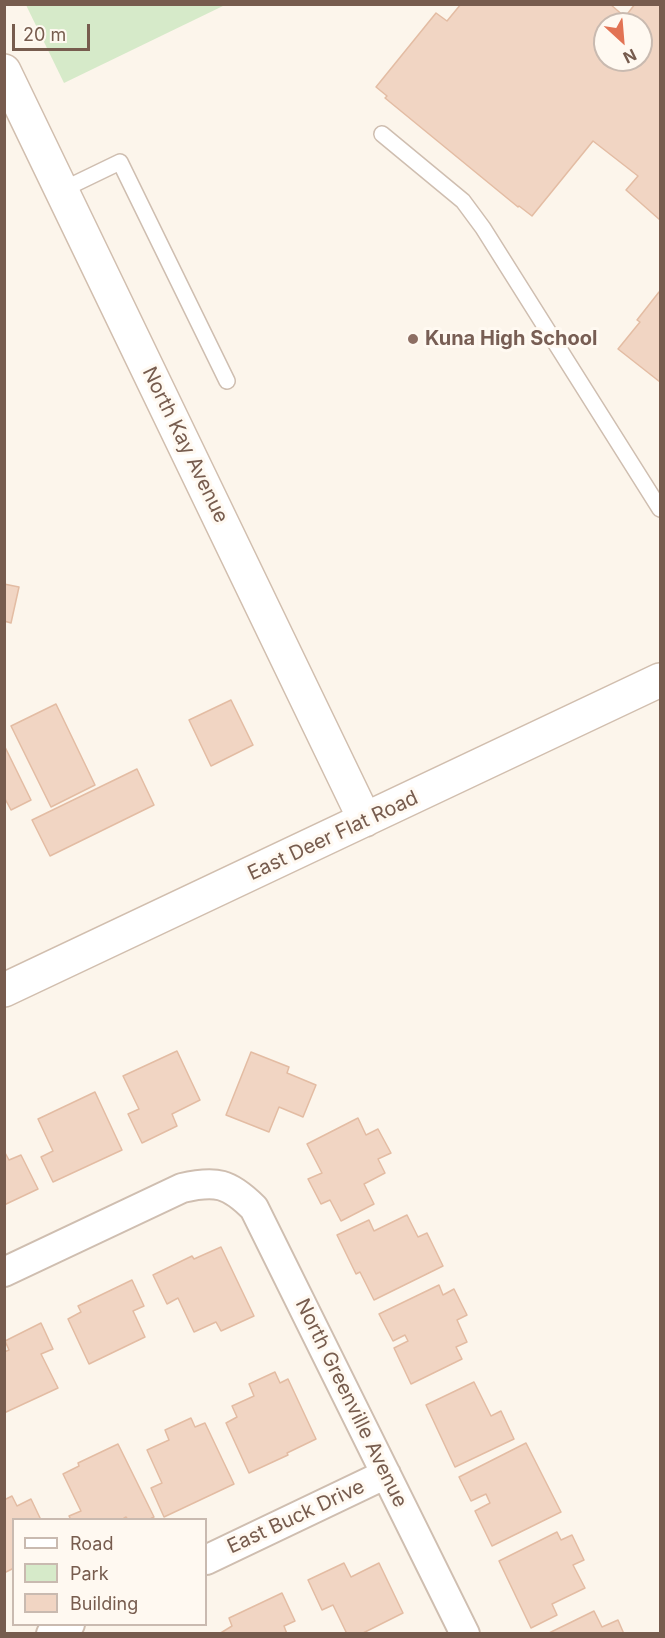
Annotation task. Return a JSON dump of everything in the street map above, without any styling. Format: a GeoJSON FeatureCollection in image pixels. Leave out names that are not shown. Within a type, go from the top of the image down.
{"type":"FeatureCollection","features":[{"type":"Feature","properties":{"kind":"street","name":"North Kay Avenue"},"geometry":{"type":"LineString","coordinates":[[4,71],[366,820]]}},
{"type":"Feature","properties":{"kind":"street","name":"East Deer Flat Road"},"geometry":{"type":"LineString","coordinates":[[4,990],[660,680]]}},
{"type":"Feature","properties":{"kind":"street","name":"North Greenville Avenue"},"geometry":{"type":"LineString","coordinates":[[4,1272],[182,1188],[203,1183],[222,1184],[238,1192],[254,1208],[465,1634]]}},
{"type":"Feature","properties":{"kind":"street","name":"East Buck Drive"},"geometry":{"type":"LineString","coordinates":[[207,1560],[386,1474]]}},
{"type":"Feature","properties":{"kind":"street"},"geometry":{"type":"LineString","coordinates":[[51,1634],[66,1626]]}},
{"type":"Feature","properties":{"kind":"lane"},"geometry":{"type":"LineString","coordinates":[[382,134],[463,201],[483,228],[660,509]]}},
{"type":"Feature","properties":{"kind":"lane"},"geometry":{"type":"LineString","coordinates":[[62,190],[120,162],[226,381]]}},
{"type":"Feature","properties":{"kind":"green space"},"geometry":{"type":"Polygon","coordinates":[[[26,5],[225,5],[64,83],[26,5]]]}},
{"type":"Feature","properties":{"kind":"building"},"geometry":{"type":"Polygon","coordinates":[[[461,4],[610,4],[619,12],[593,12],[593,72],[653,72],[653,12],[629,12],[635,4],[660,4],[660,220],[626,190],[638,176],[593,141],[532,216],[385,98],[387,96],[376,87],[436,13],[447,21],[461,4]]]}},
{"type":"Feature","properties":{"kind":"building"},"geometry":{"type":"Polygon","coordinates":[[[659,292],[660,382],[618,349],[640,322],[637,320],[659,292]]]}},
{"type":"Feature","properties":{"kind":"building"},"geometry":{"type":"Polygon","coordinates":[[[4,584],[19,587],[11,623],[4,621],[4,584]]]}},
{"type":"Feature","properties":{"kind":"building"},"geometry":{"type":"Polygon","coordinates":[[[231,700],[253,745],[211,766],[189,720],[231,700]]]}},
{"type":"Feature","properties":{"kind":"building"},"geometry":{"type":"Polygon","coordinates":[[[56,704],[95,785],[51,807],[11,726],[56,704]]]}},
{"type":"Feature","properties":{"kind":"building"},"geometry":{"type":"Polygon","coordinates":[[[4,745],[31,800],[11,810],[4,797],[4,745]]]}},
{"type":"Feature","properties":{"kind":"building"},"geometry":{"type":"Polygon","coordinates":[[[137,769],[154,805],[50,856],[32,820],[137,769]]]}},
{"type":"Feature","properties":{"kind":"building"},"geometry":{"type":"Polygon","coordinates":[[[177,1051],[200,1100],[172,1114],[177,1126],[142,1143],[128,1114],[139,1109],[123,1076],[177,1051]]]}},
{"type":"Feature","properties":{"kind":"building"},"geometry":{"type":"Polygon","coordinates":[[[251,1052],[289,1067],[287,1073],[316,1085],[303,1117],[279,1107],[269,1132],[226,1115],[251,1052]]]}},
{"type":"Feature","properties":{"kind":"building"},"geometry":{"type":"Polygon","coordinates":[[[95,1092],[122,1150],[53,1182],[41,1157],[53,1151],[38,1119],[95,1092]]]}},
{"type":"Feature","properties":{"kind":"building"},"geometry":{"type":"Polygon","coordinates":[[[358,1118],[366,1135],[378,1129],[391,1153],[378,1159],[385,1173],[364,1184],[374,1204],[341,1221],[330,1200],[321,1204],[308,1179],[322,1173],[307,1144],[358,1118]]]}},
{"type":"Feature","properties":{"kind":"building"},"geometry":{"type":"Polygon","coordinates":[[[4,1151],[9,1160],[21,1155],[38,1189],[4,1205],[4,1151]]]}},
{"type":"Feature","properties":{"kind":"building"},"geometry":{"type":"Polygon","coordinates":[[[407,1215],[418,1237],[427,1233],[443,1266],[374,1300],[360,1272],[356,1274],[337,1235],[369,1220],[374,1231],[407,1215]]]}},
{"type":"Feature","properties":{"kind":"building"},"geometry":{"type":"Polygon","coordinates":[[[221,1247],[254,1316],[221,1331],[216,1322],[194,1332],[178,1298],[167,1304],[153,1275],[192,1256],[194,1259],[221,1247]]]}},
{"type":"Feature","properties":{"kind":"building"},"geometry":{"type":"Polygon","coordinates":[[[132,1280],[144,1306],[133,1311],[145,1337],[89,1364],[68,1319],[81,1312],[78,1306],[132,1280]]]}},
{"type":"Feature","properties":{"kind":"building"},"geometry":{"type":"Polygon","coordinates":[[[439,1285],[443,1295],[454,1289],[467,1315],[457,1320],[467,1342],[456,1347],[462,1359],[411,1384],[394,1348],[408,1341],[405,1335],[393,1341],[379,1314],[439,1285]]]}},
{"type":"Feature","properties":{"kind":"building"},"geometry":{"type":"Polygon","coordinates":[[[41,1323],[53,1349],[41,1354],[58,1388],[4,1413],[4,1352],[9,1350],[5,1341],[41,1323]]]}},
{"type":"Feature","properties":{"kind":"building"},"geometry":{"type":"Polygon","coordinates":[[[275,1372],[280,1383],[288,1379],[316,1439],[249,1473],[226,1423],[237,1417],[232,1406],[254,1396],[249,1384],[275,1372]]]}},
{"type":"Feature","properties":{"kind":"building"},"geometry":{"type":"Polygon","coordinates":[[[474,1382],[491,1416],[501,1411],[514,1439],[455,1467],[426,1405],[474,1382]]]}},
{"type":"Feature","properties":{"kind":"building"},"geometry":{"type":"Polygon","coordinates":[[[191,1418],[195,1427],[205,1423],[234,1484],[164,1517],[151,1488],[162,1483],[147,1450],[169,1440],[165,1430],[191,1418]]]}},
{"type":"Feature","properties":{"kind":"building"},"geometry":{"type":"Polygon","coordinates":[[[526,1443],[561,1512],[492,1546],[475,1511],[490,1503],[486,1494],[471,1501],[459,1477],[526,1443]]]}},
{"type":"Feature","properties":{"kind":"building"},"geometry":{"type":"Polygon","coordinates":[[[118,1444],[154,1517],[70,1518],[69,1516],[81,1511],[63,1474],[79,1466],[78,1463],[118,1444]]]}},
{"type":"Feature","properties":{"kind":"building"},"geometry":{"type":"Polygon","coordinates":[[[12,1496],[17,1506],[31,1499],[40,1518],[12,1518],[12,1569],[4,1573],[4,1500],[12,1496]]]}},
{"type":"Feature","properties":{"kind":"building"},"geometry":{"type":"Polygon","coordinates":[[[557,1532],[561,1540],[572,1535],[584,1560],[573,1565],[585,1588],[552,1604],[557,1615],[531,1628],[499,1561],[557,1532]]]}},
{"type":"Feature","properties":{"kind":"building"},"geometry":{"type":"Polygon","coordinates":[[[344,1563],[351,1577],[379,1563],[403,1613],[361,1634],[347,1634],[333,1605],[322,1610],[308,1580],[344,1563]]]}},
{"type":"Feature","properties":{"kind":"building"},"geometry":{"type":"Polygon","coordinates":[[[282,1593],[295,1621],[284,1626],[287,1634],[219,1634],[232,1626],[229,1618],[282,1593]]]}},
{"type":"Feature","properties":{"kind":"building"},"geometry":{"type":"Polygon","coordinates":[[[594,1611],[602,1627],[618,1620],[624,1634],[547,1634],[594,1611]]]}},
{"type":"Feature","properties":{"kind":"place","name":"Kuna High School"},"geometry":{"type":"Point","coordinates":[413,339]}}]}
